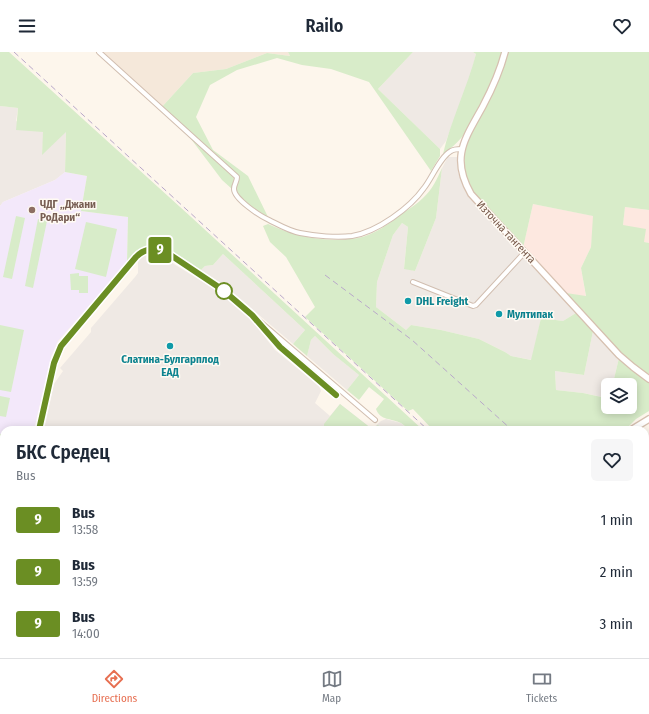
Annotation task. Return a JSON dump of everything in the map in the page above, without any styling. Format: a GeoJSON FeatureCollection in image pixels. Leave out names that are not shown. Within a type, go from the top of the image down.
{"type":"FeatureCollection","features":[{"type":"Feature","properties":{"kind":"street"},"geometry":{"type":"LineString","coordinates":[[99,52],[237,177],[234,189],[235,195],[266,219],[300,233],[334,237],[353,236],[392,219],[411,204],[424,189],[445,155],[455,150],[462,149]]}},
{"type":"Feature","properties":{"kind":"street","name":"Източна тангента"},"geometry":{"type":"LineString","coordinates":[[505,52],[496,81],[468,132],[462,149],[462,173],[465,184],[471,194],[620,355],[649,379]]}},
{"type":"Feature","properties":{"kind":"street"},"geometry":{"type":"LineString","coordinates":[[40,426],[54,363],[61,346],[136,257],[141,252],[151,249],[163,250],[223,290],[375,420]]}},
{"type":"Feature","properties":{"kind":"street"},"geometry":{"type":"LineString","coordinates":[[412,282],[473,306],[476,305],[525,252]]}},
{"type":"Feature","properties":{"kind":"street"},"geometry":{"type":"LineString","coordinates":[[638,426],[649,419]]}},
{"type":"Feature","properties":{"kind":"shaded area"},"geometry":{"type":"Polygon","coordinates":[[[96,52],[288,52],[290,56],[267,53],[226,69],[193,73],[160,109],[96,52]]]}},
{"type":"Feature","properties":{"kind":"shaded area"},"geometry":{"type":"Polygon","coordinates":[[[413,52],[473,52],[476,54],[470,78],[446,141],[440,149],[378,89],[413,52]]]}},
{"type":"Feature","properties":{"kind":"shaded area"},"geometry":{"type":"Polygon","coordinates":[[[0,106],[18,108],[16,121],[44,132],[42,154],[66,131],[65,172],[55,180],[3,202],[0,206],[0,106]]]}},
{"type":"Feature","properties":{"kind":"shaded area"},"geometry":{"type":"Polygon","coordinates":[[[448,157],[457,157],[458,172],[466,193],[576,313],[563,321],[541,318],[532,360],[511,356],[479,339],[411,325],[406,330],[376,307],[377,282],[393,235],[402,223],[408,227],[404,268],[415,271],[436,218],[442,168],[448,157]]]}},
{"type":"Feature","properties":{"kind":"shaded area"},"geometry":{"type":"Polygon","coordinates":[[[65,172],[87,176],[81,211],[128,217],[127,263],[58,341],[51,357],[35,426],[0,426],[0,206],[3,202],[55,180],[65,172]]]}},
{"type":"Feature","properties":{"kind":"shaded area"},"geometry":{"type":"Polygon","coordinates":[[[533,204],[594,216],[591,247],[581,268],[586,297],[566,293],[523,248],[533,204]]]}},
{"type":"Feature","properties":{"kind":"shaded area"},"geometry":{"type":"Polygon","coordinates":[[[625,207],[649,210],[649,243],[644,242],[623,225],[625,207]]]}},
{"type":"Feature","properties":{"kind":"shaded area"},"geometry":{"type":"Polygon","coordinates":[[[151,253],[169,261],[233,302],[249,317],[275,350],[319,386],[321,391],[315,403],[330,416],[340,404],[368,426],[45,426],[54,384],[63,371],[60,368],[91,332],[91,328],[135,277],[138,273],[138,262],[141,257],[151,253]]]}},
{"type":"Feature","properties":{"kind":"shaded area"},"geometry":{"type":"Polygon","coordinates":[[[223,254],[305,330],[293,344],[224,285],[201,270],[205,266],[213,265],[223,254]]]}},
{"type":"Feature","properties":{"kind":"shaded area"},"geometry":{"type":"Polygon","coordinates":[[[593,331],[619,358],[614,378],[601,378],[601,397],[556,390],[555,371],[584,375],[593,331]]]}},
{"type":"Feature","properties":{"kind":"shaded area"},"geometry":{"type":"Polygon","coordinates":[[[315,336],[333,354],[359,375],[347,390],[307,356],[311,340],[315,336]]]}},
{"type":"Feature","properties":{"kind":"shaded area"},"geometry":{"type":"Polygon","coordinates":[[[386,419],[401,423],[404,426],[375,426],[386,419]]]}},
{"type":"Feature","properties":{"kind":"green space"},"geometry":{"type":"Polygon","coordinates":[[[0,52],[9,52],[419,426],[404,426],[398,421],[380,416],[376,409],[384,399],[369,387],[359,400],[347,390],[359,375],[333,354],[315,336],[311,340],[307,356],[293,344],[305,330],[223,254],[213,265],[205,266],[201,270],[180,256],[164,248],[148,246],[136,252],[127,263],[128,217],[81,211],[87,176],[65,172],[66,132],[42,155],[43,132],[16,130],[18,108],[0,106],[0,52]]]}},
{"type":"Feature","properties":{"kind":"green space"},"geometry":{"type":"Polygon","coordinates":[[[288,52],[413,52],[378,89],[440,149],[440,156],[431,171],[369,82],[331,69],[302,65],[277,58],[237,70],[210,85],[196,117],[213,150],[248,176],[268,217],[252,207],[222,180],[191,139],[160,109],[193,73],[226,69],[267,53],[290,56],[288,52]]]}},
{"type":"Feature","properties":{"kind":"green space"},"geometry":{"type":"Polygon","coordinates":[[[473,52],[502,52],[495,74],[481,107],[460,139],[443,154],[476,54],[473,52]]]}},
{"type":"Feature","properties":{"kind":"green space"},"geometry":{"type":"Polygon","coordinates":[[[506,52],[649,52],[649,210],[625,207],[623,225],[646,229],[644,242],[649,243],[649,376],[626,357],[595,326],[566,293],[586,296],[581,268],[591,247],[593,216],[533,204],[523,248],[473,193],[468,183],[465,173],[464,156],[468,140],[506,52]]]}},
{"type":"Feature","properties":{"kind":"green space"},"geometry":{"type":"Polygon","coordinates":[[[442,168],[436,218],[415,271],[404,269],[408,227],[402,223],[393,235],[377,282],[376,307],[406,330],[411,325],[479,339],[511,356],[531,360],[541,318],[563,321],[576,313],[593,331],[584,375],[555,371],[556,390],[601,397],[601,414],[637,414],[637,378],[614,378],[619,358],[649,383],[649,411],[636,419],[629,426],[429,426],[413,409],[408,411],[305,317],[315,307],[286,257],[270,242],[263,226],[268,224],[279,229],[312,238],[335,240],[358,238],[387,225],[421,200],[432,188],[442,168]]]}},
{"type":"Feature","properties":{"kind":"green space"},"geometry":{"type":"Polygon","coordinates":[[[16,216],[25,218],[12,279],[3,277],[16,216]]]}},
{"type":"Feature","properties":{"kind":"green space"},"geometry":{"type":"Polygon","coordinates":[[[38,219],[47,221],[33,288],[25,286],[38,219]]]}},
{"type":"Feature","properties":{"kind":"green space"},"geometry":{"type":"Polygon","coordinates":[[[86,222],[117,229],[106,277],[75,269],[86,222]]]}},
{"type":"Feature","properties":{"kind":"green space"},"geometry":{"type":"Polygon","coordinates":[[[79,273],[79,276],[88,276],[88,293],[79,293],[79,290],[71,290],[70,274],[79,273]]]}},
{"type":"Feature","properties":{"kind":"green space"},"geometry":{"type":"Polygon","coordinates":[[[0,325],[24,330],[11,392],[0,390],[0,325]]]}},
{"type":"Feature","properties":{"kind":"green space"},"geometry":{"type":"Polygon","coordinates":[[[0,396],[10,398],[6,417],[0,416],[0,396]]]}},
{"type":"Feature","properties":{"kind":"green space"},"geometry":{"type":"Polygon","coordinates":[[[340,404],[368,426],[324,426],[340,404]]]}},
{"type":"Feature","properties":{"kind":"railway"},"geometry":{"type":"LineString","coordinates":[[14,52],[424,426]]}},
{"type":"Feature","properties":{"kind":"railway"},"geometry":{"type":"LineString","coordinates":[[325,275],[412,340],[508,426]]}},
{"type":"Feature","properties":{"kind":"bus line","name":"9"},"geometry":{"type":"LineString","coordinates":[[40,426],[54,363],[61,346],[136,257],[141,252],[151,249],[163,250],[223,290],[252,315],[280,347],[336,395]]}},
{"type":"Feature","properties":{"kind":"place","name":"ЧДГ „Джани РоДари“"},"geometry":{"type":"Point","coordinates":[32,210]}},
{"type":"Feature","properties":{"kind":"place","name":"DHL Freight"},"geometry":{"type":"Point","coordinates":[408,301]}},
{"type":"Feature","properties":{"kind":"place","name":"Мултипак"},"geometry":{"type":"Point","coordinates":[499,314]}},
{"type":"Feature","properties":{"kind":"place","name":"Слатина-Булгарплод ЕАД"},"geometry":{"type":"Point","coordinates":[170,346]}}]}
